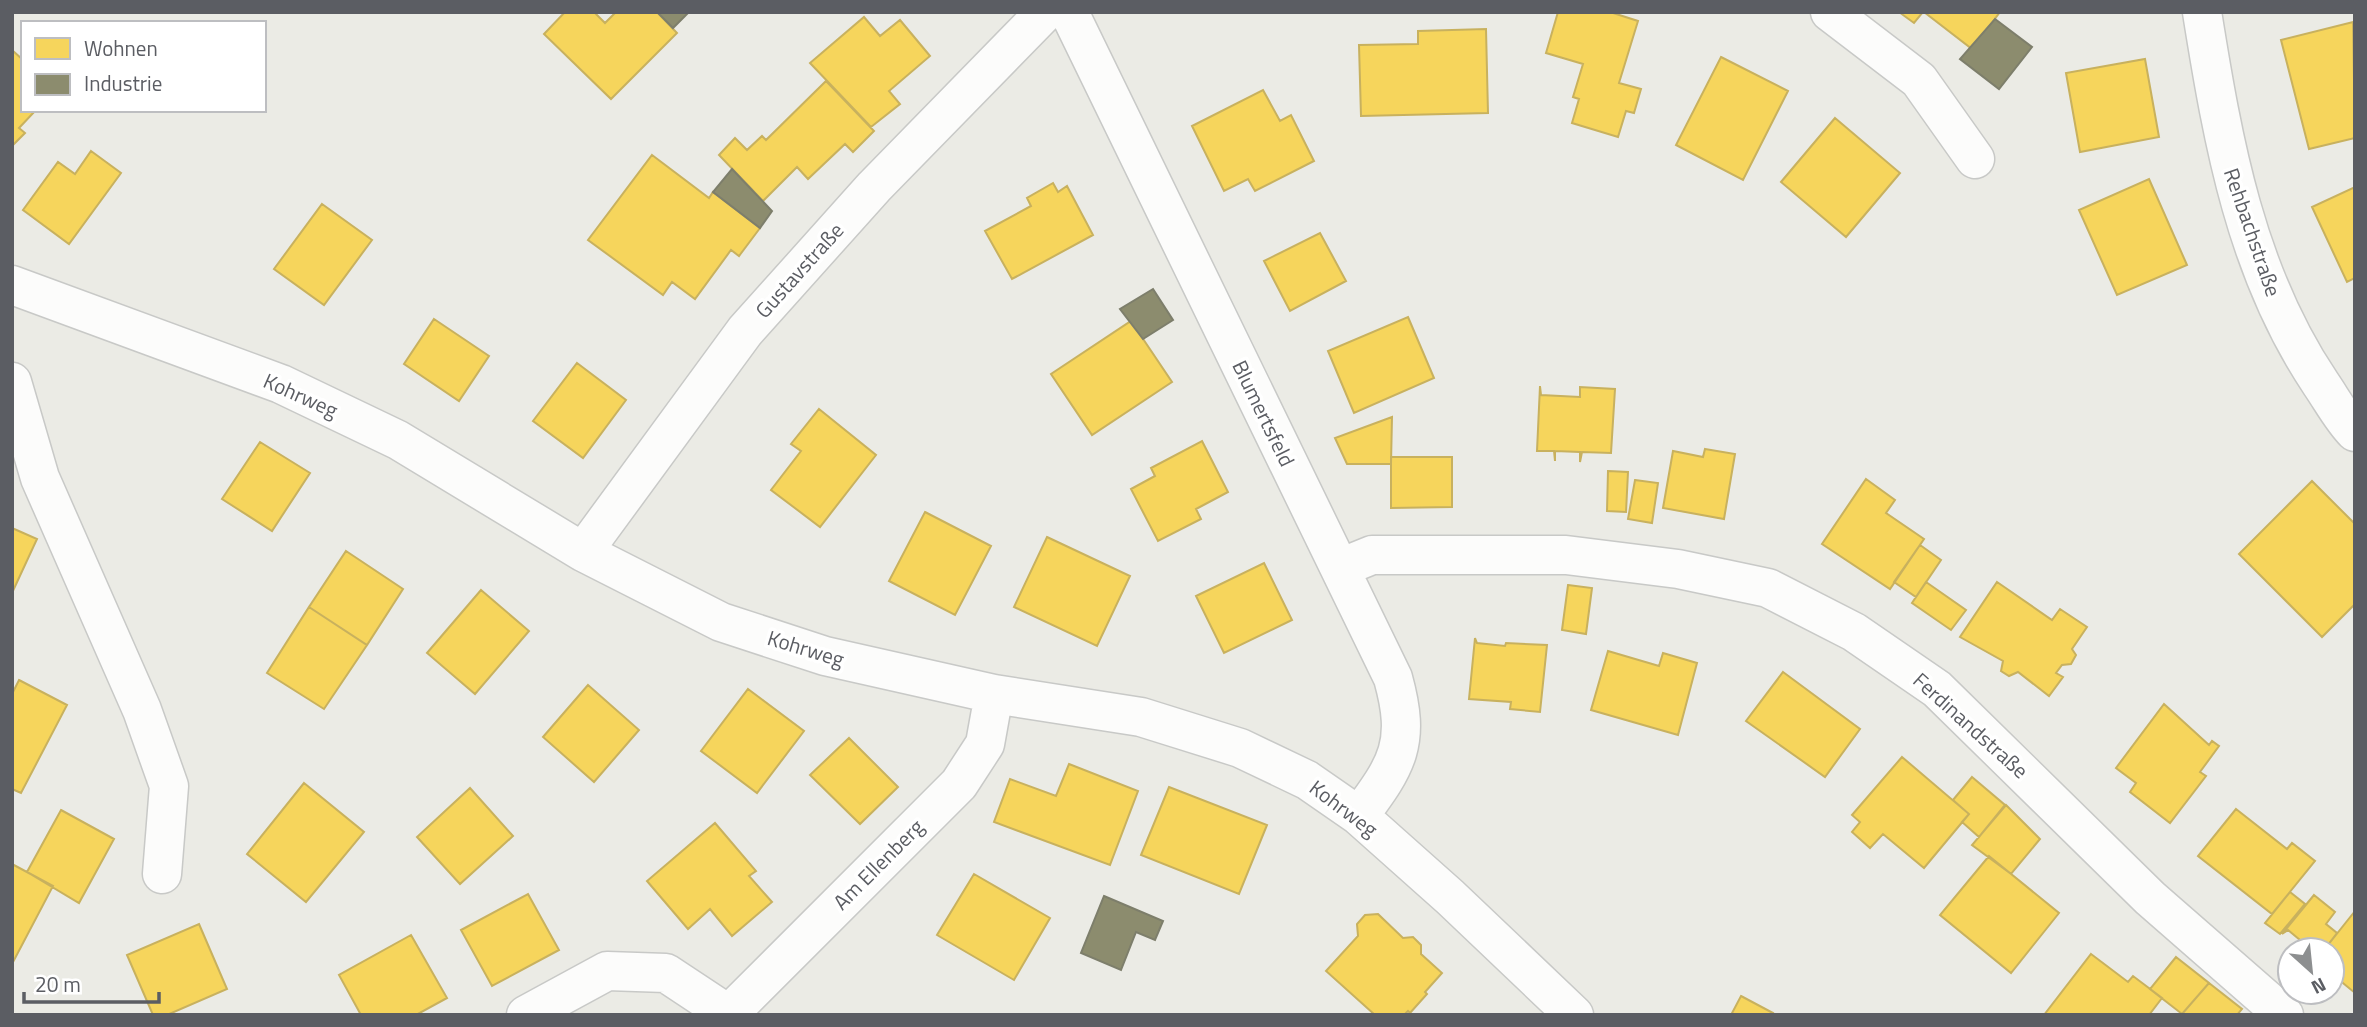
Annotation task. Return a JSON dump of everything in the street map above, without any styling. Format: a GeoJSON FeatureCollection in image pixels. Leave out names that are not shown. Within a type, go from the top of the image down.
{"type":"FeatureCollection","features":[{"type":"Feature","properties":{"kind":"street","name":"Gustavstraße"},"geometry":{"type":"LineString","coordinates":[[583,552],[745,331],[874,187],[1045,12]]}},
{"type":"Feature","properties":{"kind":"street","name":"Blumertsfeld"},"geometry":{"type":"LineString","coordinates":[[1069,12],[1393,678],[1402,711],[1401,744],[1387,777],[1359,816]]}},
{"type":"Feature","properties":{"kind":"street"},"geometry":{"type":"LineString","coordinates":[[1830,12],[1919,80],[1975,159]]}},
{"type":"Feature","properties":{"kind":"street","name":"Rehbachstraße"},"geometry":{"type":"LineString","coordinates":[[2202,12],[2222,134],[2236,194],[2265,282],[2307,363],[2355,432]]}},
{"type":"Feature","properties":{"kind":"street","name":"Kohrweg"},"geometry":{"type":"LineString","coordinates":[[12,285],[281,384],[398,440],[583,552],[721,622],[825,656],[995,694],[1141,717],[1240,748],[1307,780],[1359,816],[1555,1008]]}},
{"type":"Feature","properties":{"kind":"street"},"geometry":{"type":"LineString","coordinates":[[12,382],[40,478],[142,710],[169,786],[162,874]]}},
{"type":"Feature","properties":{"kind":"street","name":"Ferdinandstraße"},"geometry":{"type":"LineString","coordinates":[[1340,568],[1372,555],[1566,555],[1678,569],[1768,588],[1854,632],[1937,688],[2150,898],[2284,1015]]}},
{"type":"Feature","properties":{"kind":"street","name":"Am Ellenberg"},"geometry":{"type":"LineString","coordinates":[[728,1014],[959,784],[985,744],[995,694]]}},
{"type":"Feature","properties":{"kind":"street"},"geometry":{"type":"LineString","coordinates":[[526,1015],[607,971],[666,973],[728,1014]]}},
{"type":"Feature","properties":{"kind":"building: Wohnen"},"geometry":{"type":"Polygon","coordinates":[[[565,12],[594,12],[605,23],[616,12],[657,12],[677,33],[611,99],[544,34],[565,12]]]}},
{"type":"Feature","properties":{"kind":"building: Wohnen"},"geometry":{"type":"Polygon","coordinates":[[[1558,12],[1610,12],[1638,21],[1619,83],[1641,89],[1634,113],[1626,111],[1618,137],[1572,123],[1579,99],[1573,97],[1583,64],[1546,53],[1558,12]]]}},
{"type":"Feature","properties":{"kind":"building: Wohnen"},"geometry":{"type":"Polygon","coordinates":[[[1899,12],[1923,12],[1914,23],[1899,12]]]}},
{"type":"Feature","properties":{"kind":"building: Wohnen"},"geometry":{"type":"Polygon","coordinates":[[[1924,12],[2000,12],[1972,49],[1924,12]]]}},
{"type":"Feature","properties":{"kind":"building: Wohnen"},"geometry":{"type":"Polygon","coordinates":[[[864,17],[880,36],[900,20],[930,56],[889,91],[900,104],[871,127],[810,63],[864,17]]]}},
{"type":"Feature","properties":{"kind":"building: Wohnen"},"geometry":{"type":"Polygon","coordinates":[[[2353,22],[2355,138],[2309,149],[2281,40],[2353,22]]]}},
{"type":"Feature","properties":{"kind":"building: Wohnen"},"geometry":{"type":"Polygon","coordinates":[[[1486,29],[1488,113],[1361,116],[1359,45],[1418,44],[1418,31],[1486,29]]]}},
{"type":"Feature","properties":{"kind":"building: Wohnen"},"geometry":{"type":"Polygon","coordinates":[[[12,50],[21,58],[21,112],[34,112],[19,128],[25,133],[12,146],[12,50]]]}},
{"type":"Feature","properties":{"kind":"building: Wohnen"},"geometry":{"type":"Polygon","coordinates":[[[1721,57],[1788,91],[1743,180],[1676,145],[1721,57]]]}},
{"type":"Feature","properties":{"kind":"building: Wohnen"},"geometry":{"type":"Polygon","coordinates":[[[2145,59],[2159,137],[2080,152],[2066,73],[2145,59]]]}},
{"type":"Feature","properties":{"kind":"building: Wohnen"},"geometry":{"type":"Polygon","coordinates":[[[826,81],[874,131],[853,152],[845,144],[808,179],[797,167],[763,201],[719,155],[735,138],[747,150],[762,136],[766,140],[826,81]]]}},
{"type":"Feature","properties":{"kind":"building: Wohnen"},"geometry":{"type":"Polygon","coordinates":[[[1263,90],[1280,121],[1291,115],[1314,161],[1255,191],[1248,179],[1224,191],[1192,126],[1263,90]]]}},
{"type":"Feature","properties":{"kind":"building: Wohnen"},"geometry":{"type":"Polygon","coordinates":[[[1835,118],[1900,173],[1846,237],[1781,182],[1835,118]]]}},
{"type":"Feature","properties":{"kind":"building: Wohnen"},"geometry":{"type":"Polygon","coordinates":[[[91,151],[121,173],[69,244],[23,210],[58,162],[75,174],[91,151]]]}},
{"type":"Feature","properties":{"kind":"building: Wohnen"},"geometry":{"type":"Polygon","coordinates":[[[652,155],[709,198],[713,192],[760,228],[739,256],[731,250],[695,299],[672,282],[663,295],[588,240],[652,155]]]}},
{"type":"Feature","properties":{"kind":"building: Wohnen"},"geometry":{"type":"Polygon","coordinates":[[[2149,179],[2187,265],[2117,295],[2079,210],[2149,179]]]}},
{"type":"Feature","properties":{"kind":"building: Wohnen"},"geometry":{"type":"Polygon","coordinates":[[[1053,183],[1058,192],[1067,186],[1093,235],[1012,279],[985,231],[1031,206],[1027,198],[1053,183]]]}},
{"type":"Feature","properties":{"kind":"building: Wohnen"},"geometry":{"type":"Polygon","coordinates":[[[2355,187],[2355,278],[2347,282],[2312,207],[2355,187]]]}},
{"type":"Feature","properties":{"kind":"building: Wohnen"},"geometry":{"type":"Polygon","coordinates":[[[322,204],[372,240],[324,305],[274,269],[322,204]]]}},
{"type":"Feature","properties":{"kind":"building: Wohnen"},"geometry":{"type":"Polygon","coordinates":[[[1320,233],[1346,281],[1290,311],[1264,261],[1320,233]]]}},
{"type":"Feature","properties":{"kind":"building: Wohnen"},"geometry":{"type":"Polygon","coordinates":[[[1408,317],[1434,378],[1354,413],[1328,351],[1408,317]]]}},
{"type":"Feature","properties":{"kind":"building: Wohnen"},"geometry":{"type":"Polygon","coordinates":[[[434,319],[489,356],[459,401],[404,364],[434,319]]]}},
{"type":"Feature","properties":{"kind":"building: Wohnen"},"geometry":{"type":"Polygon","coordinates":[[[1131,321],[1172,382],[1092,435],[1051,374],[1131,321]]]}},
{"type":"Feature","properties":{"kind":"building: Wohnen"},"geometry":{"type":"Polygon","coordinates":[[[577,363],[626,400],[583,458],[533,421],[577,363]]]}},
{"type":"Feature","properties":{"kind":"building: Wohnen"},"geometry":{"type":"Polygon","coordinates":[[[1540,386],[1541,395],[1580,397],[1580,387],[1615,389],[1611,453],[1582,452],[1580,462],[1580,452],[1555,451],[1555,461],[1554,451],[1537,451],[1540,386]]]}},
{"type":"Feature","properties":{"kind":"building: Wohnen"},"geometry":{"type":"Polygon","coordinates":[[[819,409],[876,455],[820,527],[771,490],[801,451],[791,444],[819,409]]]}},
{"type":"Feature","properties":{"kind":"building: Wohnen"},"geometry":{"type":"Polygon","coordinates":[[[1392,417],[1391,464],[1347,464],[1335,438],[1392,417]]]}},
{"type":"Feature","properties":{"kind":"building: Wohnen"},"geometry":{"type":"Polygon","coordinates":[[[1202,441],[1228,492],[1196,509],[1201,519],[1158,541],[1131,489],[1155,476],[1151,468],[1202,441]]]}},
{"type":"Feature","properties":{"kind":"building: Wohnen"},"geometry":{"type":"Polygon","coordinates":[[[260,442],[310,473],[272,531],[222,499],[260,442]]]}},
{"type":"Feature","properties":{"kind":"building: Wohnen"},"geometry":{"type":"Polygon","coordinates":[[[1705,449],[1735,454],[1724,519],[1663,508],[1673,451],[1703,457],[1705,449]]]}},
{"type":"Feature","properties":{"kind":"building: Wohnen"},"geometry":{"type":"Polygon","coordinates":[[[1391,457],[1452,457],[1452,507],[1391,508],[1391,457]]]}},
{"type":"Feature","properties":{"kind":"building: Wohnen"},"geometry":{"type":"Polygon","coordinates":[[[1608,471],[1628,472],[1626,512],[1607,511],[1608,471]]]}},
{"type":"Feature","properties":{"kind":"building: Wohnen"},"geometry":{"type":"Polygon","coordinates":[[[1866,479],[1895,500],[1886,513],[1924,539],[1890,589],[1822,544],[1866,479]]]}},
{"type":"Feature","properties":{"kind":"building: Wohnen"},"geometry":{"type":"Polygon","coordinates":[[[1635,480],[1658,483],[1652,523],[1628,519],[1635,480]]]}},
{"type":"Feature","properties":{"kind":"building: Wohnen"},"geometry":{"type":"Polygon","coordinates":[[[2312,481],[2355,524],[2355,604],[2322,637],[2239,554],[2312,481]]]}},
{"type":"Feature","properties":{"kind":"building: Wohnen"},"geometry":{"type":"Polygon","coordinates":[[[925,512],[991,546],[955,615],[889,581],[925,512]]]}},
{"type":"Feature","properties":{"kind":"building: Wohnen"},"geometry":{"type":"Polygon","coordinates":[[[12,528],[37,539],[12,593],[12,528]]]}},
{"type":"Feature","properties":{"kind":"building: Wohnen"},"geometry":{"type":"Polygon","coordinates":[[[1047,537],[1130,576],[1097,646],[1014,607],[1047,537]]]}},
{"type":"Feature","properties":{"kind":"building: Wohnen"},"geometry":{"type":"Polygon","coordinates":[[[1920,545],[1941,560],[1916,597],[1894,582],[1920,545]]]}},
{"type":"Feature","properties":{"kind":"building: Wohnen"},"geometry":{"type":"Polygon","coordinates":[[[346,551],[403,589],[367,645],[309,607],[346,551]]]}},
{"type":"Feature","properties":{"kind":"building: Wohnen"},"geometry":{"type":"Polygon","coordinates":[[[1264,563],[1292,620],[1224,653],[1196,596],[1264,563]]]}},
{"type":"Feature","properties":{"kind":"building: Wohnen"},"geometry":{"type":"Polygon","coordinates":[[[1926,582],[1966,610],[1951,630],[1912,603],[1926,582]]]}},
{"type":"Feature","properties":{"kind":"building: Wohnen"},"geometry":{"type":"Polygon","coordinates":[[[1997,582],[2052,620],[2060,609],[2087,627],[2072,649],[2076,655],[2071,664],[2062,665],[2056,673],[2063,677],[2049,696],[2018,672],[2009,676],[2001,671],[2003,661],[1960,637],[1997,582]]]}},
{"type":"Feature","properties":{"kind":"building: Wohnen"},"geometry":{"type":"Polygon","coordinates":[[[1568,585],[1592,588],[1586,634],[1562,630],[1568,585]]]}},
{"type":"Feature","properties":{"kind":"building: Wohnen"},"geometry":{"type":"Polygon","coordinates":[[[481,590],[529,631],[475,694],[427,653],[481,590]]]}},
{"type":"Feature","properties":{"kind":"building: Wohnen"},"geometry":{"type":"Polygon","coordinates":[[[309,607],[367,645],[324,709],[267,673],[309,607]]]}},
{"type":"Feature","properties":{"kind":"building: Wohnen"},"geometry":{"type":"Polygon","coordinates":[[[1475,638],[1477,643],[1505,646],[1506,643],[1547,645],[1540,712],[1510,709],[1511,702],[1469,699],[1475,638]]]}},
{"type":"Feature","properties":{"kind":"building: Wohnen"},"geometry":{"type":"Polygon","coordinates":[[[1608,651],[1659,666],[1663,653],[1697,663],[1678,735],[1591,710],[1608,651]]]}},
{"type":"Feature","properties":{"kind":"building: Wohnen"},"geometry":{"type":"Polygon","coordinates":[[[1783,672],[1860,729],[1825,777],[1746,721],[1783,672]]]}},
{"type":"Feature","properties":{"kind":"building: Wohnen"},"geometry":{"type":"Polygon","coordinates":[[[19,680],[67,705],[21,793],[12,789],[12,694],[19,680]]]}},
{"type":"Feature","properties":{"kind":"building: Wohnen"},"geometry":{"type":"Polygon","coordinates":[[[588,685],[639,730],[594,782],[543,737],[588,685]]]}},
{"type":"Feature","properties":{"kind":"building: Wohnen"},"geometry":{"type":"Polygon","coordinates":[[[748,689],[804,731],[757,793],[701,751],[748,689]]]}},
{"type":"Feature","properties":{"kind":"building: Wohnen"},"geometry":{"type":"Polygon","coordinates":[[[2164,704],[2209,745],[2212,741],[2219,746],[2200,772],[2206,776],[2170,823],[2130,792],[2136,783],[2116,768],[2164,704]]]}},
{"type":"Feature","properties":{"kind":"building: Wohnen"},"geometry":{"type":"Polygon","coordinates":[[[849,738],[898,787],[860,824],[810,775],[849,738]]]}},
{"type":"Feature","properties":{"kind":"building: Wohnen"},"geometry":{"type":"Polygon","coordinates":[[[1902,757],[1969,814],[1924,868],[1883,834],[1870,848],[1852,832],[1860,822],[1852,815],[1902,757]]]}},
{"type":"Feature","properties":{"kind":"building: Wohnen"},"geometry":{"type":"Polygon","coordinates":[[[1069,764],[1138,791],[1110,865],[994,822],[1010,779],[1056,796],[1069,764]]]}},
{"type":"Feature","properties":{"kind":"building: Wohnen"},"geometry":{"type":"Polygon","coordinates":[[[1972,777],[2005,805],[1979,837],[1962,822],[1969,814],[1953,800],[1972,777]]]}},
{"type":"Feature","properties":{"kind":"building: Wohnen"},"geometry":{"type":"Polygon","coordinates":[[[304,783],[364,832],[306,902],[247,854],[304,783]]]}},
{"type":"Feature","properties":{"kind":"building: Wohnen"},"geometry":{"type":"Polygon","coordinates":[[[1169,787],[1267,825],[1239,894],[1141,855],[1169,787]]]}},
{"type":"Feature","properties":{"kind":"building: Wohnen"},"geometry":{"type":"Polygon","coordinates":[[[470,788],[513,836],[460,884],[417,837],[470,788]]]}},
{"type":"Feature","properties":{"kind":"building: Wohnen"},"geometry":{"type":"Polygon","coordinates":[[[2006,805],[2040,839],[2011,874],[1972,845],[2006,805]]]}},
{"type":"Feature","properties":{"kind":"building: Wohnen"},"geometry":{"type":"Polygon","coordinates":[[[2236,809],[2287,849],[2292,843],[2315,861],[2272,914],[2198,856],[2236,809]]]}},
{"type":"Feature","properties":{"kind":"building: Wohnen"},"geometry":{"type":"Polygon","coordinates":[[[61,810],[114,839],[79,903],[27,872],[61,810]]]}},
{"type":"Feature","properties":{"kind":"building: Wohnen"},"geometry":{"type":"Polygon","coordinates":[[[715,823],[756,871],[749,876],[772,902],[732,936],[710,909],[688,929],[647,881],[715,823]]]}},
{"type":"Feature","properties":{"kind":"building: Wohnen"},"geometry":{"type":"Polygon","coordinates":[[[1989,856],[2059,913],[2011,973],[1940,915],[1989,856]]]}},
{"type":"Feature","properties":{"kind":"building: Wohnen"},"geometry":{"type":"Polygon","coordinates":[[[12,864],[53,886],[12,964],[12,864]]]}},
{"type":"Feature","properties":{"kind":"building: Wohnen"},"geometry":{"type":"Polygon","coordinates":[[[974,874],[1050,918],[1014,980],[937,935],[974,874]]]}},
{"type":"Feature","properties":{"kind":"building: Wohnen"},"geometry":{"type":"Polygon","coordinates":[[[2290,892],[2305,904],[2280,934],[2265,923],[2290,892]]]}},
{"type":"Feature","properties":{"kind":"building: Wohnen"},"geometry":{"type":"Polygon","coordinates":[[[528,894],[559,950],[492,986],[461,930],[528,894]]]}},
{"type":"Feature","properties":{"kind":"building: Wohnen"},"geometry":{"type":"Polygon","coordinates":[[[2314,895],[2335,912],[2326,924],[2337,933],[2335,936],[2295,936],[2288,930],[2282,934],[2314,895]]]}},
{"type":"Feature","properties":{"kind":"building: Wohnen"},"geometry":{"type":"Polygon","coordinates":[[[2355,911],[2355,993],[2346,986],[2346,936],[2335,936],[2355,911]]]}},
{"type":"Feature","properties":{"kind":"building: Wohnen"},"geometry":{"type":"Polygon","coordinates":[[[1378,914],[1403,938],[1413,937],[1421,945],[1421,954],[1442,973],[1410,1013],[1408,1011],[1404,1015],[1375,1015],[1326,971],[1358,936],[1357,924],[1365,915],[1378,914]]]}},
{"type":"Feature","properties":{"kind":"building: Wohnen"},"geometry":{"type":"Polygon","coordinates":[[[199,924],[227,989],[167,1015],[153,1015],[127,955],[199,924]]]}},
{"type":"Feature","properties":{"kind":"building: Wohnen"},"geometry":{"type":"Polygon","coordinates":[[[411,935],[447,998],[416,1015],[361,1015],[339,975],[411,935]]]}},
{"type":"Feature","properties":{"kind":"building: Wohnen"},"geometry":{"type":"Polygon","coordinates":[[[2091,954],[2128,982],[2133,976],[2162,998],[2149,1015],[2044,1015],[2091,954]]]}},
{"type":"Feature","properties":{"kind":"building: Wohnen"},"geometry":{"type":"Polygon","coordinates":[[[2176,957],[2209,983],[2182,1014],[2150,989],[2176,957]]]}},
{"type":"Feature","properties":{"kind":"building: Wohnen"},"geometry":{"type":"Polygon","coordinates":[[[2209,983],[2242,1009],[2237,1015],[2182,1014],[2209,983]]]}},
{"type":"Feature","properties":{"kind":"building: Wohnen"},"geometry":{"type":"Polygon","coordinates":[[[1741,996],[1773,1013],[1772,1015],[1731,1015],[1741,996]]]}},
{"type":"Feature","properties":{"kind":"building: Industrie"},"geometry":{"type":"Polygon","coordinates":[[[657,12],[689,12],[673,28],[657,12]]]}},
{"type":"Feature","properties":{"kind":"building: Industrie"},"geometry":{"type":"Polygon","coordinates":[[[1995,19],[2032,47],[1999,89],[1960,59],[1995,19]]]}},
{"type":"Feature","properties":{"kind":"building: Industrie"},"geometry":{"type":"Polygon","coordinates":[[[732,169],[772,211],[760,228],[713,192],[732,169]]]}},
{"type":"Feature","properties":{"kind":"building: Industrie"},"geometry":{"type":"Polygon","coordinates":[[[1153,289],[1173,320],[1143,339],[1120,309],[1153,289]]]}},
{"type":"Feature","properties":{"kind":"building: Industrie"},"geometry":{"type":"Polygon","coordinates":[[[1104,896],[1163,921],[1155,940],[1136,932],[1121,970],[1081,953],[1104,896]]]}}]}
